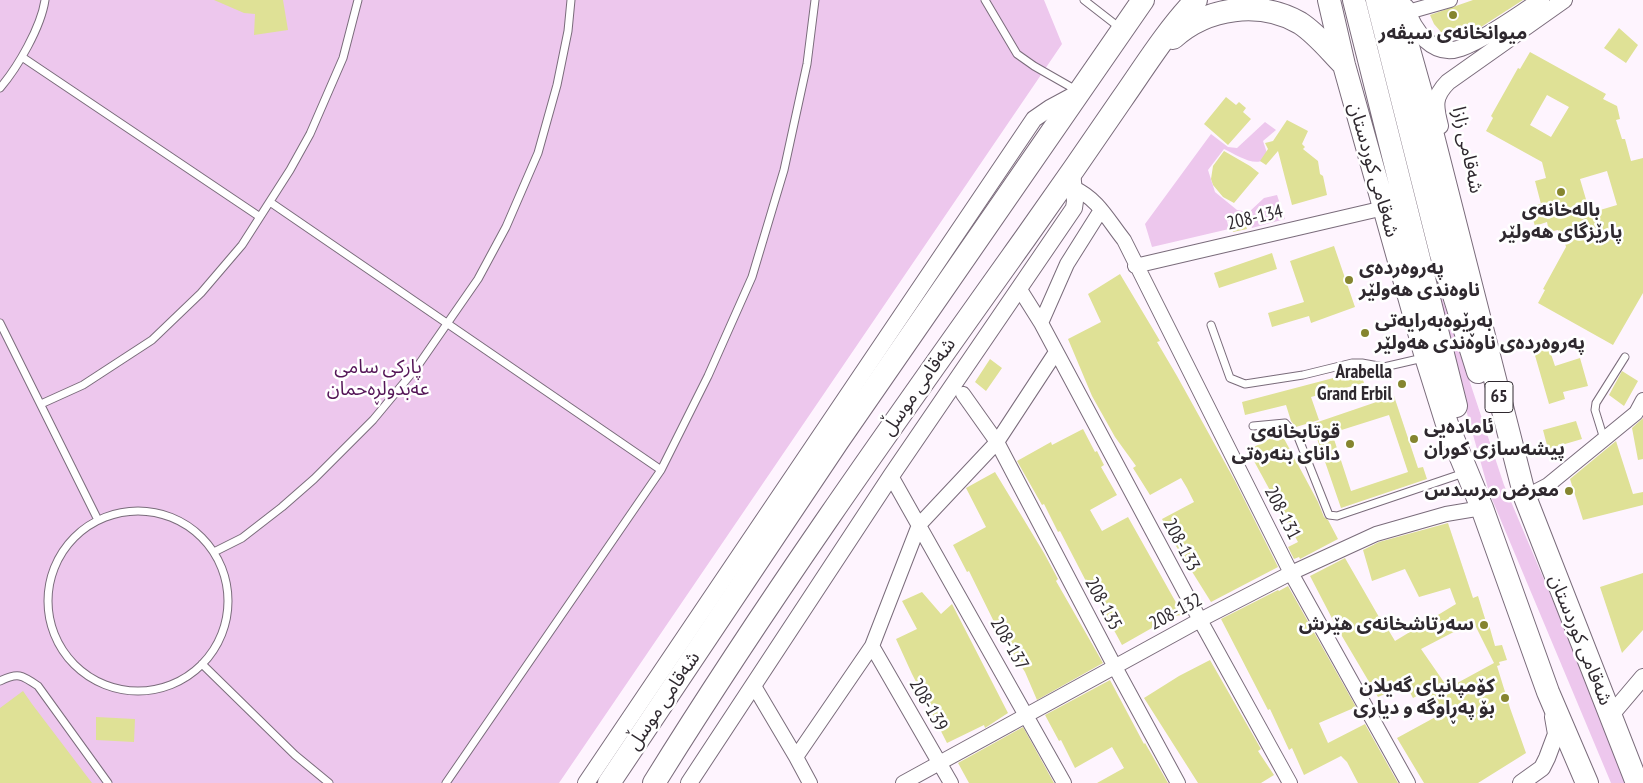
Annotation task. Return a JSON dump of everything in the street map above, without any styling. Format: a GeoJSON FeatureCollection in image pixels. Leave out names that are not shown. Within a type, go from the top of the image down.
{"type":"FeatureCollection","features":[{"type":"Feature","properties":{"kind":"highway","name":"شەقامی موسڵ"},"geometry":{"type":"LineString","coordinates":[[610,783],[838,441],[1142,0]]}},
{"type":"Feature","properties":{"kind":"highway","name":"شەقامی موسڵ"},"geometry":{"type":"LineString","coordinates":[[654,783],[697,713],[868,458],[1073,180],[1150,58],[1196,0]]}},
{"type":"Feature","properties":{"kind":"highway","name":"شەقامی کوردستان"},"geometry":{"type":"LineString","coordinates":[[1329,0],[1344,65],[1426,357],[1447,424],[1482,508],[1548,692],[1587,783]]}},
{"type":"Feature","properties":{"kind":"highway","name":"شەقامی کوردستان"},"geometry":{"type":"LineString","coordinates":[[1354,0],[1482,508]]}},
{"type":"Feature","properties":{"kind":"highway","name":"شەقامی کوردستان"},"geometry":{"type":"LineString","coordinates":[[1377,0],[1441,254],[1497,431],[1525,497],[1637,783]]}},
{"type":"Feature","properties":{"kind":"highway","name":"شەقامی کوردستان"},"geometry":{"type":"LineString","coordinates":[[1402,4],[1431,128],[1525,497]]}},
{"type":"Feature","properties":{"kind":"highway"},"geometry":{"type":"LineString","coordinates":[[1150,58],[1178,33],[1195,22],[1226,10],[1256,7],[1278,12],[1299,22],[1344,65]]}},
{"type":"Feature","properties":{"kind":"highway"},"geometry":{"type":"LineString","coordinates":[[702,644],[705,654],[709,659],[720,663],[731,662]]}},
{"type":"Feature","properties":{"kind":"highway"},"geometry":{"type":"LineString","coordinates":[[668,694],[681,695],[687,698],[697,713]]}},
{"type":"Feature","properties":{"kind":"street"},"geometry":{"type":"LineString","coordinates":[[1450,0],[1402,4],[1416,31],[1426,41],[1447,50],[1461,48],[1482,38],[1540,0]]}},
{"type":"Feature","properties":{"kind":"street","name":"شەقامی زازا"},"geometry":{"type":"LineString","coordinates":[[1462,252],[1456,184],[1436,111],[1437,96],[1448,82],[1564,0]]}},
{"type":"Feature","properties":{"kind":"street"},"geometry":{"type":"LineString","coordinates":[[586,783],[1034,119],[1080,92]]}},
{"type":"Feature","properties":{"kind":"street"},"geometry":{"type":"LineString","coordinates":[[689,783],[891,476],[1074,208],[1073,180]]}},
{"type":"Feature","properties":{"kind":"street","name":"208-131"},"geometry":{"type":"LineString","coordinates":[[1073,180],[1083,192],[1096,202],[1124,240],[1135,266],[1291,573],[1408,783]]}},
{"type":"Feature","properties":{"kind":"street","name":"208-134"},"geometry":{"type":"LineString","coordinates":[[1135,266],[1384,208]]}},
{"type":"Feature","properties":{"kind":"street"},"geometry":{"type":"LineString","coordinates":[[1041,323],[1067,264],[1101,210]]}},
{"type":"Feature","properties":{"kind":"street","name":"208-133"},"geometry":{"type":"LineString","coordinates":[[1019,288],[1041,323],[1200,620],[1290,783]]}},
{"type":"Feature","properties":{"kind":"street"},"geometry":{"type":"LineString","coordinates":[[796,757],[872,646],[919,525],[997,442],[1056,352]]}},
{"type":"Feature","properties":{"kind":"street","name":"208-135"},"geometry":{"type":"LineString","coordinates":[[963,394],[997,442],[1178,783]]}},
{"type":"Feature","properties":{"kind":"street"},"geometry":{"type":"LineString","coordinates":[[1525,497],[1548,485],[1636,413],[1643,400]]}},
{"type":"Feature","properties":{"kind":"street","name":"208-137"},"geometry":{"type":"LineString","coordinates":[[891,476],[1064,783]]}},
{"type":"Feature","properties":{"kind":"street","name":"208-132"},"geometry":{"type":"LineString","coordinates":[[903,783],[1200,620],[1291,573],[1376,534],[1446,514],[1482,508]]}},
{"type":"Feature","properties":{"kind":"street","name":"208-139"},"geometry":{"type":"LineString","coordinates":[[872,646],[951,783]]}},
{"type":"Feature","properties":{"kind":"street"},"geometry":{"type":"LineString","coordinates":[[1610,716],[1643,677]]}},
{"type":"Feature","properties":{"kind":"street"},"geometry":{"type":"LineString","coordinates":[[754,686],[810,783]]}},
{"type":"Feature","properties":{"kind":"street"},"geometry":{"type":"LineString","coordinates":[[1521,783],[1542,768],[1556,734],[1548,692]]}},
{"type":"Feature","properties":{"kind":"lane"},"geometry":{"type":"LineString","coordinates":[[0,88],[27,48],[45,0]]}},
{"type":"Feature","properties":{"kind":"lane"},"geometry":{"type":"LineString","coordinates":[[41,404],[83,385],[152,340],[201,293],[242,245],[300,152],[343,58],[358,0]]}},
{"type":"Feature","properties":{"kind":"lane"},"geometry":{"type":"LineString","coordinates":[[214,552],[242,538],[314,479],[373,420],[417,367],[482,272],[506,228],[538,153],[559,76],[568,30],[571,0]]}},
{"type":"Feature","properties":{"kind":"lane"},"geometry":{"type":"LineString","coordinates":[[446,783],[661,470],[708,376],[752,277],[784,170],[807,64],[814,0]]}},
{"type":"Feature","properties":{"kind":"lane"},"geometry":{"type":"LineString","coordinates":[[985,0],[1017,54],[1080,92]]}},
{"type":"Feature","properties":{"kind":"lane"},"geometry":{"type":"LineString","coordinates":[[1084,0],[1122,30]]}},
{"type":"Feature","properties":{"kind":"lane"},"geometry":{"type":"LineString","coordinates":[[22,57],[260,217]]}},
{"type":"Feature","properties":{"kind":"lane"},"geometry":{"type":"LineString","coordinates":[[270,202],[661,470]]}},
{"type":"Feature","properties":{"kind":"lane"},"geometry":{"type":"LineString","coordinates":[[0,323],[98,520]]}},
{"type":"Feature","properties":{"kind":"lane"},"geometry":{"type":"LineString","coordinates":[[1211,325],[1230,378],[1244,384],[1304,375],[1352,363],[1362,362],[1384,367],[1426,357]]}},
{"type":"Feature","properties":{"kind":"lane"},"geometry":{"type":"LineString","coordinates":[[1604,439],[1595,410],[1596,403],[1625,357]]}},
{"type":"Feature","properties":{"kind":"lane"},"geometry":{"type":"LineString","coordinates":[[1253,426],[1285,423],[1298,437],[1330,515],[1337,516],[1467,472]]}},
{"type":"Feature","properties":{"kind":"lane"},"geometry":{"type":"LineString","coordinates":[[140,510],[162,514],[182,522],[200,535],[214,552],[222,568],[227,584],[228,602],[226,619],[217,643],[202,664],[187,676],[170,685],[151,690],[132,691],[113,687],[95,680],[79,669],[66,656],[56,639],[48,610],[50,579],[63,551],[78,533],[98,520],[118,513],[140,510]]}},
{"type":"Feature","properties":{"kind":"lane"},"geometry":{"type":"LineString","coordinates":[[202,664],[295,755],[328,783]]}},
{"type":"Feature","properties":{"kind":"lane"},"geometry":{"type":"LineString","coordinates":[[0,681],[12,675],[24,676],[38,686],[108,783]]}},
{"type":"Feature","properties":{"kind":"green space","name":"پارکی سامی عەبدولڕەحمان"},"geometry":{"type":"Polygon","coordinates":[[[0,0],[1044,0],[1062,44],[559,783],[0,783],[0,0]]]}},
{"type":"Feature","properties":{"kind":"green space"},"geometry":{"type":"Polygon","coordinates":[[[1265,122],[1276,130],[1263,141],[1268,156],[1264,160],[1253,162],[1224,149],[1208,170],[1215,192],[1237,210],[1249,212],[1264,198],[1277,195],[1285,219],[1252,228],[1248,218],[1227,221],[1229,229],[1152,247],[1145,224],[1211,134],[1228,147],[1237,148],[1265,122]]]}},
{"type":"Feature","properties":{"kind":"green space"},"geometry":{"type":"Polygon","coordinates":[[[1438,286],[1504,485],[1630,783],[1611,783],[1489,492],[1432,288],[1438,286]]]}},
{"type":"Feature","properties":{"kind":"building"},"geometry":{"type":"Polygon","coordinates":[[[214,0],[283,0],[288,30],[254,35],[255,14],[244,13],[214,0]]]}},
{"type":"Feature","properties":{"kind":"building"},"geometry":{"type":"Polygon","coordinates":[[[1473,0],[1523,0],[1478,29],[1461,37],[1441,32],[1434,24],[1430,15],[1473,0]]]}},
{"type":"Feature","properties":{"kind":"building"},"geometry":{"type":"Polygon","coordinates":[[[1619,28],[1638,45],[1626,63],[1604,48],[1619,28]]]}},
{"type":"Feature","properties":{"kind":"building","name":"بالەخانەی پارێزگای هەولێر"},"geometry":{"type":"Polygon","coordinates":[[[1530,52],[1606,94],[1603,99],[1617,106],[1620,119],[1616,120],[1622,139],[1625,139],[1631,161],[1643,158],[1643,293],[1613,345],[1538,303],[1545,290],[1543,289],[1566,247],[1562,231],[1549,232],[1547,222],[1535,226],[1529,207],[1541,204],[1535,181],[1546,178],[1542,162],[1486,131],[1493,118],[1491,116],[1518,68],[1520,69],[1530,52]],[[1547,95],[1530,125],[1551,137],[1569,107],[1547,95]],[[1607,171],[1580,179],[1590,213],[1617,205],[1607,171]]]}},
{"type":"Feature","properties":{"kind":"building"},"geometry":{"type":"Polygon","coordinates":[[[1226,97],[1236,105],[1239,102],[1246,108],[1243,112],[1251,119],[1228,145],[1204,124],[1226,97]]]}},
{"type":"Feature","properties":{"kind":"building"},"geometry":{"type":"Polygon","coordinates":[[[1287,120],[1308,131],[1302,144],[1305,147],[1303,149],[1318,161],[1327,195],[1292,205],[1278,151],[1266,165],[1260,161],[1268,149],[1265,143],[1273,141],[1287,120]]]}},
{"type":"Feature","properties":{"kind":"building"},"geometry":{"type":"Polygon","coordinates":[[[1224,151],[1259,173],[1234,203],[1223,197],[1213,185],[1211,179],[1213,166],[1224,151]]]}},
{"type":"Feature","properties":{"kind":"building"},"geometry":{"type":"Polygon","coordinates":[[[1244,218],[1247,229],[1233,232],[1230,222],[1244,218]]]}},
{"type":"Feature","properties":{"kind":"building","name":"بەڕێوەبەرایەتی پەروەردەی ناوەندی هەولێر"},"geometry":{"type":"Polygon","coordinates":[[[1334,246],[1355,307],[1311,323],[1309,316],[1272,327],[1268,313],[1304,302],[1290,261],[1334,246]]]}},
{"type":"Feature","properties":{"kind":"building"},"geometry":{"type":"Polygon","coordinates":[[[1272,253],[1277,269],[1219,288],[1214,273],[1272,253]]]}},
{"type":"Feature","properties":{"kind":"building"},"geometry":{"type":"Polygon","coordinates":[[[1120,274],[1160,341],[1157,342],[1235,481],[1278,567],[1211,602],[1176,546],[1162,519],[1194,502],[1187,488],[1181,478],[1150,495],[1133,468],[1136,466],[1115,437],[1092,396],[1068,339],[1101,322],[1088,294],[1120,274]]]}},
{"type":"Feature","properties":{"kind":"building"},"geometry":{"type":"Polygon","coordinates":[[[1549,348],[1555,366],[1580,358],[1588,386],[1563,392],[1565,399],[1549,404],[1534,352],[1549,348]]]}},
{"type":"Feature","properties":{"kind":"building"},"geometry":{"type":"Polygon","coordinates":[[[990,359],[1002,368],[986,391],[975,382],[990,359]]]}},
{"type":"Feature","properties":{"kind":"building"},"geometry":{"type":"Polygon","coordinates":[[[1360,371],[1364,383],[1311,397],[1319,420],[1296,427],[1291,421],[1286,405],[1245,415],[1242,402],[1360,371]]]}},
{"type":"Feature","properties":{"kind":"building"},"geometry":{"type":"Polygon","coordinates":[[[1622,371],[1638,381],[1624,406],[1609,395],[1622,371]]]}},
{"type":"Feature","properties":{"kind":"building","name":"ئامادەیی پیشەسازی کوران"},"geometry":{"type":"Polygon","coordinates":[[[1394,396],[1418,468],[1423,467],[1427,479],[1341,508],[1312,424],[1394,396]],[[1389,415],[1332,433],[1351,491],[1408,472],[1389,415]]]}},
{"type":"Feature","properties":{"kind":"building"},"geometry":{"type":"Polygon","coordinates":[[[1643,418],[1643,459],[1638,460],[1632,428],[1643,418]]]}},
{"type":"Feature","properties":{"kind":"building"},"geometry":{"type":"Polygon","coordinates":[[[1576,421],[1582,439],[1548,449],[1543,430],[1576,421]]]}},
{"type":"Feature","properties":{"kind":"building"},"geometry":{"type":"Polygon","coordinates":[[[1083,429],[1095,452],[1097,451],[1104,465],[1101,467],[1117,495],[1090,510],[1102,531],[1128,517],[1183,615],[1173,616],[1122,645],[1060,531],[1058,532],[1044,504],[1042,505],[1017,461],[1051,442],[1052,445],[1083,429]]]}},
{"type":"Feature","properties":{"kind":"building"},"geometry":{"type":"Polygon","coordinates":[[[1281,433],[1324,517],[1328,520],[1338,539],[1300,559],[1299,557],[1294,559],[1288,547],[1298,542],[1248,450],[1281,433]]]}},
{"type":"Feature","properties":{"kind":"building"},"geometry":{"type":"Polygon","coordinates":[[[1616,441],[1633,494],[1643,492],[1643,505],[1583,520],[1570,479],[1616,441]]]}},
{"type":"Feature","properties":{"kind":"building"},"geometry":{"type":"Polygon","coordinates":[[[995,472],[1044,553],[1058,579],[1056,581],[1103,663],[1037,700],[1025,672],[998,630],[969,571],[967,572],[953,545],[986,527],[966,488],[995,472]]]}},
{"type":"Feature","properties":{"kind":"building"},"geometry":{"type":"Polygon","coordinates":[[[1448,523],[1473,598],[1478,596],[1495,646],[1502,645],[1507,660],[1499,662],[1500,665],[1497,666],[1526,753],[1478,783],[1424,783],[1397,738],[1441,714],[1426,691],[1413,698],[1406,685],[1378,697],[1336,626],[1310,576],[1345,558],[1395,641],[1456,604],[1450,588],[1419,597],[1405,569],[1372,581],[1363,550],[1379,542],[1448,523]],[[1469,624],[1421,649],[1448,688],[1494,663],[1475,625],[1470,626],[1469,624]]]}},
{"type":"Feature","properties":{"kind":"building"},"geometry":{"type":"Polygon","coordinates":[[[1643,573],[1643,630],[1622,653],[1600,587],[1643,573]]]}},
{"type":"Feature","properties":{"kind":"building"},"geometry":{"type":"Polygon","coordinates":[[[1288,586],[1356,707],[1319,723],[1328,743],[1365,724],[1398,783],[1358,783],[1347,762],[1341,756],[1304,775],[1292,748],[1289,750],[1270,709],[1268,710],[1221,619],[1288,586]]]}},
{"type":"Feature","properties":{"kind":"building"},"geometry":{"type":"Polygon","coordinates":[[[922,592],[941,614],[952,604],[1008,713],[985,728],[984,725],[947,743],[896,639],[917,629],[902,601],[922,592]]]}},
{"type":"Feature","properties":{"kind":"building"},"geometry":{"type":"Polygon","coordinates":[[[1210,660],[1261,749],[1258,751],[1274,775],[1261,783],[1198,783],[1144,698],[1179,676],[1210,660]]]}},
{"type":"Feature","properties":{"kind":"building"},"geometry":{"type":"Polygon","coordinates":[[[1110,680],[1144,744],[1168,783],[1097,783],[1124,768],[1112,747],[1075,768],[1061,740],[1059,741],[1045,715],[1110,680]]]}},
{"type":"Feature","properties":{"kind":"building"},"geometry":{"type":"Polygon","coordinates":[[[23,691],[92,783],[0,783],[0,708],[23,691]]]}},
{"type":"Feature","properties":{"kind":"building"},"geometry":{"type":"Polygon","coordinates":[[[96,717],[135,719],[134,742],[96,740],[96,717]]]}},
{"type":"Feature","properties":{"kind":"building"},"geometry":{"type":"Polygon","coordinates":[[[1023,727],[1054,783],[969,783],[958,763],[1023,727]]]}},
{"type":"Feature","properties":{"kind":"place","name":"میوانخانەی سیڤەر"},"geometry":{"type":"Point","coordinates":[1453,15]}},
{"type":"Feature","properties":{"kind":"place","name":"بالەخانەی پارێزگای هەولێر"},"geometry":{"type":"Point","coordinates":[1561,192]}},
{"type":"Feature","properties":{"kind":"place","name":"پەروەردەی ناوەندی هەولێر"},"geometry":{"type":"Point","coordinates":[1349,280]}},
{"type":"Feature","properties":{"kind":"place","name":"بەڕێوەبەرایەتی پەروەردەی ناوەندی هەولێر"},"geometry":{"type":"Point","coordinates":[1365,333]}},
{"type":"Feature","properties":{"kind":"place","name":"Arabella Grand Erbil"},"geometry":{"type":"Point","coordinates":[1402,384]}},
{"type":"Feature","properties":{"kind":"place","name":"ئامادەیی پیشەسازی کوران"},"geometry":{"type":"Point","coordinates":[1414,439]}},
{"type":"Feature","properties":{"kind":"place","name":"قوتابخانەی دانای بنەرەتی"},"geometry":{"type":"Point","coordinates":[1350,444]}},
{"type":"Feature","properties":{"kind":"place","name":"معرض مرسدس"},"geometry":{"type":"Point","coordinates":[1569,491]}},
{"type":"Feature","properties":{"kind":"place","name":"سەرتاشخانەی هێرش"},"geometry":{"type":"Point","coordinates":[1484,625]}},
{"type":"Feature","properties":{"kind":"place","name":"کۆمپانیای گەیلان بۆ پەڕاوگە و دیاری"},"geometry":{"type":"Point","coordinates":[1505,698]}}]}
